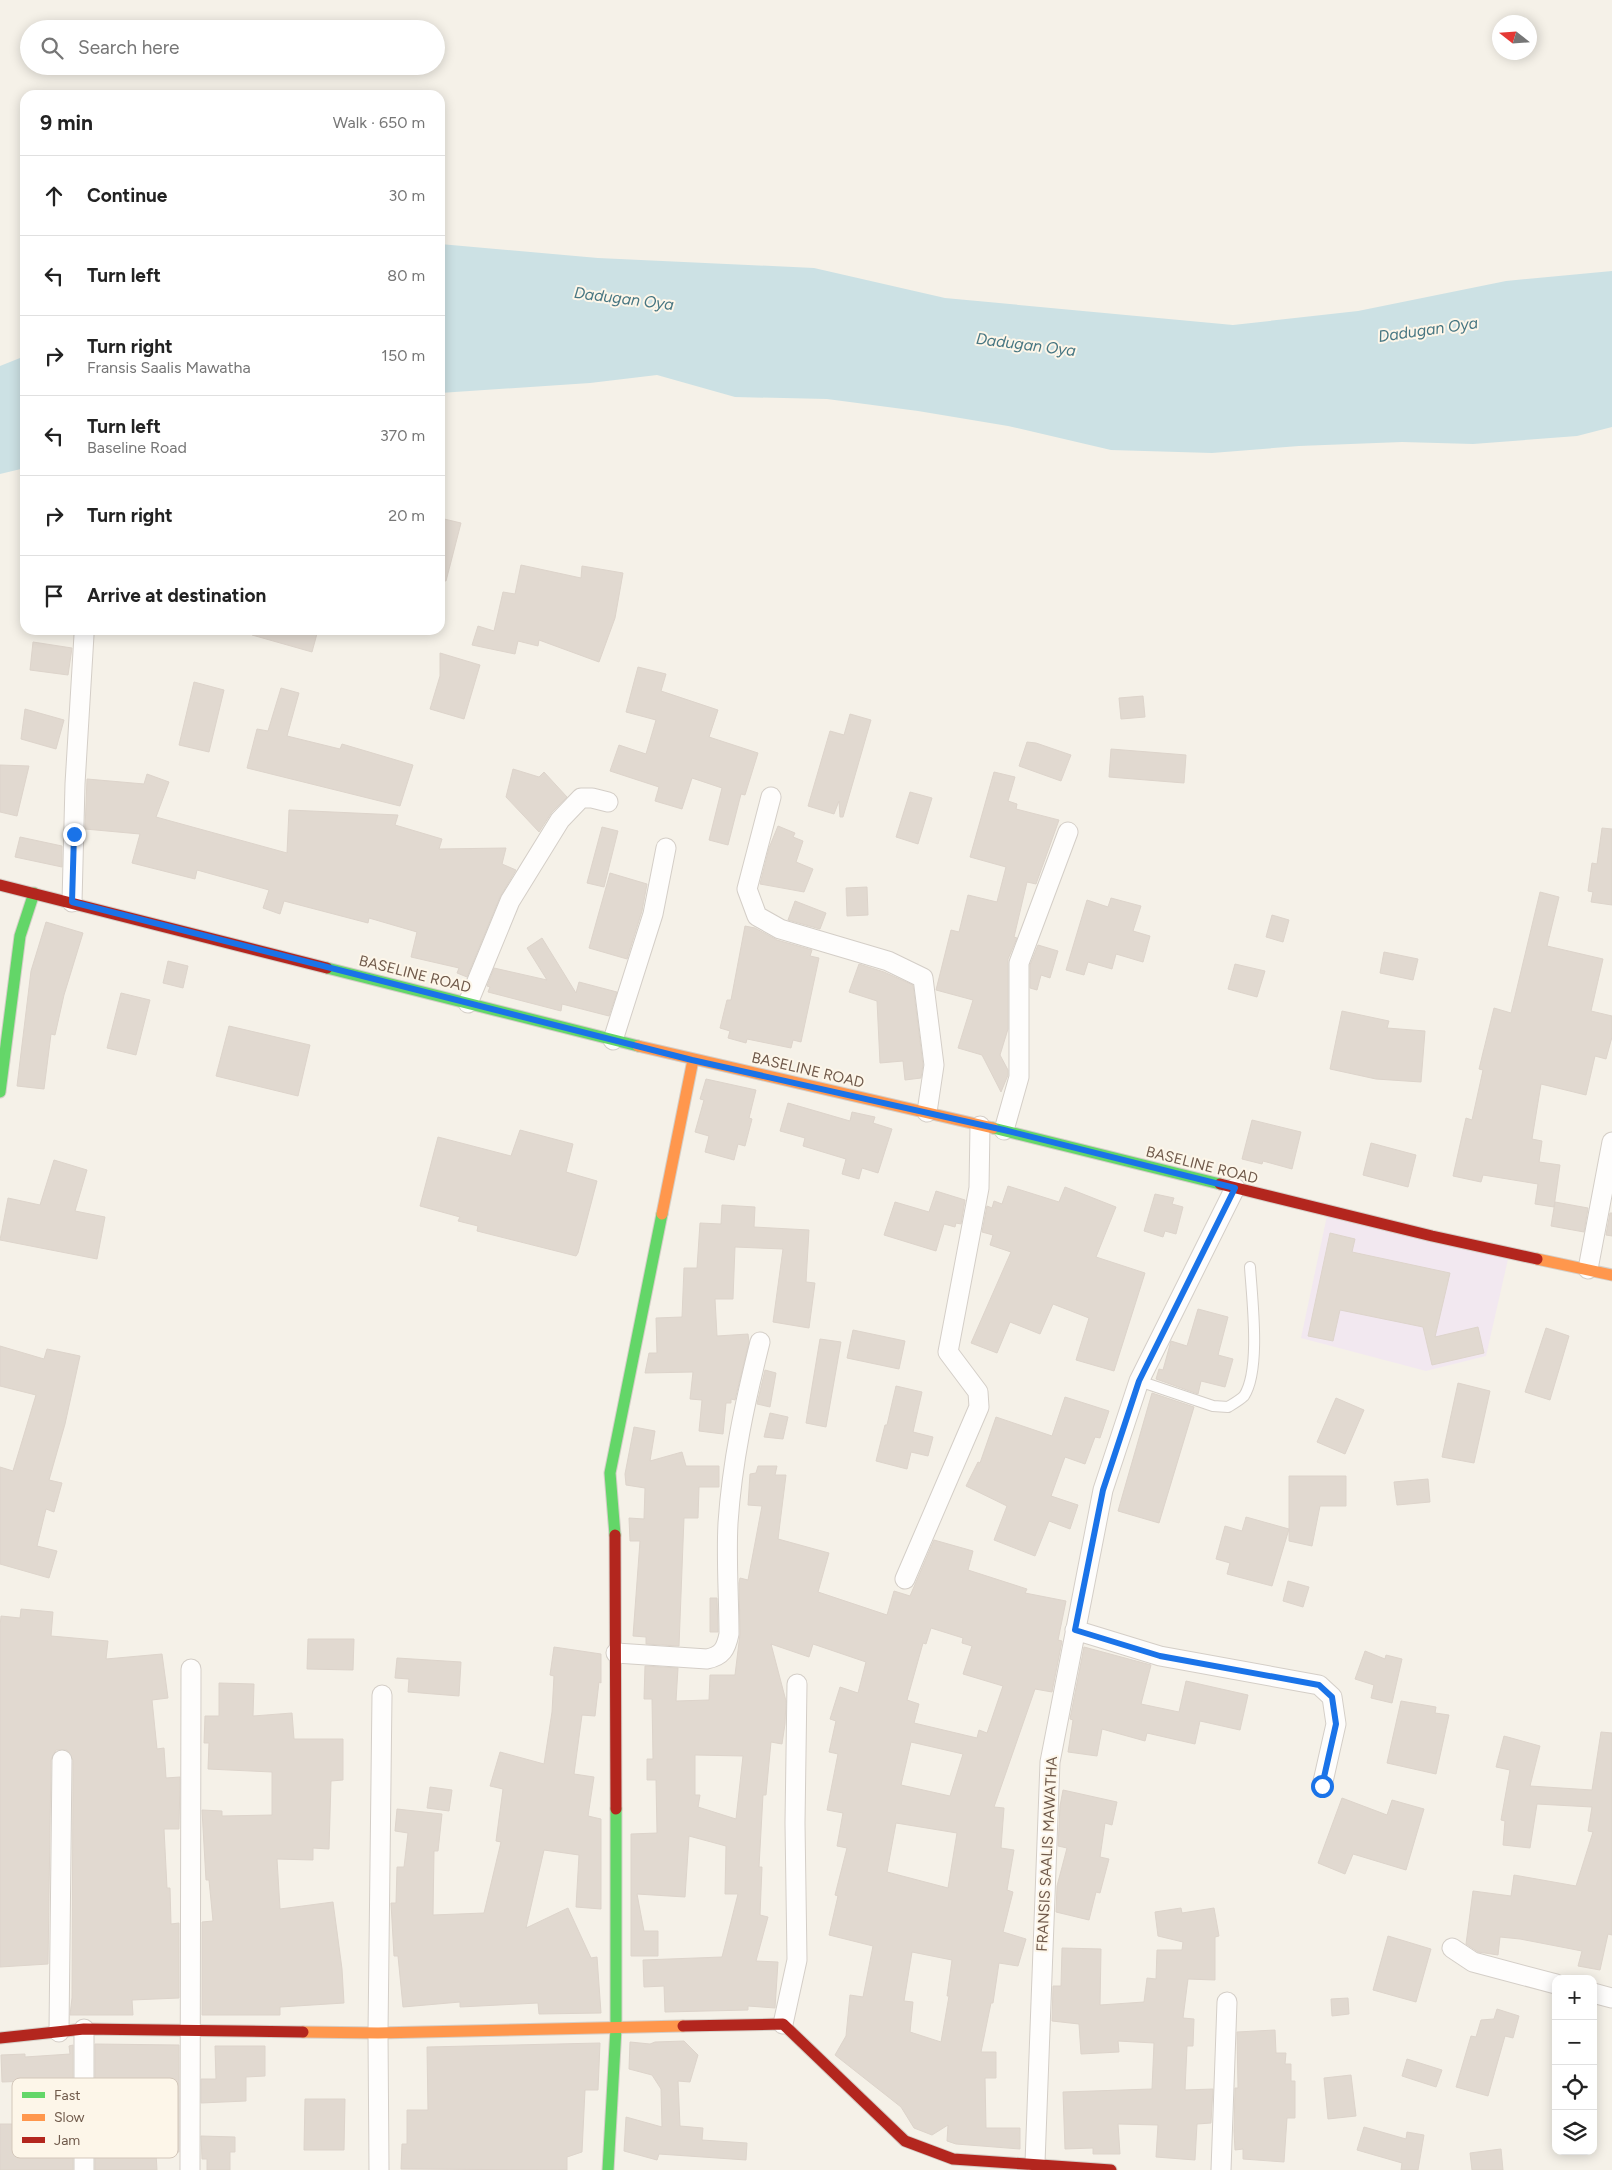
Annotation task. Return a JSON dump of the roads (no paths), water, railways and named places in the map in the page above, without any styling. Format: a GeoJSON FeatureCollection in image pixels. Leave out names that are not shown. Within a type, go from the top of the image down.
{"type":"FeatureCollection","features":[{"type":"Feature","properties":{"kind":"street"},"geometry":{"type":"LineString","coordinates":[[72,902],[75,784],[84,635]]}},
{"type":"Feature","properties":{"kind":"street"},"geometry":{"type":"LineString","coordinates":[[771,797],[747,889],[757,916],[780,929],[888,961],[923,978],[934,1065],[927,1112]]}},
{"type":"Feature","properties":{"kind":"street"},"geometry":{"type":"LineString","coordinates":[[468,1003],[510,901],[560,820],[581,798],[592,798],[608,802]]}},
{"type":"Feature","properties":{"kind":"street"},"geometry":{"type":"LineString","coordinates":[[1004,1130],[1019,1077],[1019,963],[1068,832]]}},
{"type":"Feature","properties":{"kind":"street"},"geometry":{"type":"LineString","coordinates":[[614,1040],[652,914],[666,848]]}},
{"type":"Feature","properties":{"kind":"street","name":"BASELINE ROAD"},"geometry":{"type":"LineString","coordinates":[[0,885],[692,1060],[1004,1130],[1432,1236],[1612,1275]]}},
{"type":"Feature","properties":{"kind":"street"},"geometry":{"type":"LineString","coordinates":[[0,1092],[20,936],[34,893]]}},
{"type":"Feature","properties":{"kind":"street"},"geometry":{"type":"LineString","coordinates":[[608,2170],[616,2028],[616,1549],[610,1473],[692,1060]]}},
{"type":"Feature","properties":{"kind":"street"},"geometry":{"type":"LineString","coordinates":[[905,1579],[979,1406],[978,1392],[948,1352],[980,1188],[980,1126]]}},
{"type":"Feature","properties":{"kind":"street"},"geometry":{"type":"LineString","coordinates":[[1588,1269],[1612,1142]]}},
{"type":"Feature","properties":{"kind":"street","name":"FRANSIS SAALIS MAWATHA"},"geometry":{"type":"LineString","coordinates":[[1036,2163],[1050,1762],[1103,1490],[1139,1381],[1235,1188]]}},
{"type":"Feature","properties":{"kind":"street"},"geometry":{"type":"LineString","coordinates":[[616,1653],[707,1659],[719,1656],[726,1647],[729,1634],[728,1525],[731,1490],[736,1454],[760,1342]]}},
{"type":"Feature","properties":{"kind":"street"},"geometry":{"type":"LineString","coordinates":[[1075,1630],[1160,1656],[1319,1685],[1332,1697],[1336,1724],[1322,1786]]}},
{"type":"Feature","properties":{"kind":"street"},"geometry":{"type":"LineString","coordinates":[[190,2170],[191,1669]]}},
{"type":"Feature","properties":{"kind":"street"},"geometry":{"type":"LineString","coordinates":[[783,2024],[797,1960],[795,1823],[797,1684]]}},
{"type":"Feature","properties":{"kind":"street"},"geometry":{"type":"LineString","coordinates":[[379,2170],[378,2033],[382,1695]]}},
{"type":"Feature","properties":{"kind":"street"},"geometry":{"type":"LineString","coordinates":[[59,2032],[62,1760]]}},
{"type":"Feature","properties":{"kind":"street"},"geometry":{"type":"LineString","coordinates":[[1452,1948],[1473,1962],[1552,1983]]}},
{"type":"Feature","properties":{"kind":"street"},"geometry":{"type":"LineString","coordinates":[[1597,1994],[1612,1998]]}},
{"type":"Feature","properties":{"kind":"street"},"geometry":{"type":"LineString","coordinates":[[1221,2170],[1227,2002]]}},
{"type":"Feature","properties":{"kind":"street"},"geometry":{"type":"LineString","coordinates":[[0,2038],[84,2029],[378,2033],[783,2024],[838,2079],[905,2141],[953,2159],[1036,2163],[1062,2168],[1111,2170]]}},
{"type":"Feature","properties":{"kind":"street"},"geometry":{"type":"LineString","coordinates":[[84,2029],[84,2078]]}},
{"type":"Feature","properties":{"kind":"lane"},"geometry":{"type":"LineString","coordinates":[[1139,1381],[1213,1406],[1228,1407],[1243,1397],[1250,1382],[1254,1359],[1250,1267]]}},
{"type":"Feature","properties":{"kind":"water","name":"Dadugan Oya"},"geometry":{"type":"Polygon","coordinates":[[[445,244],[598,258],[814,268],[945,298],[1233,325],[1358,311],[1506,281],[1612,271],[1612,427],[1577,436],[1473,444],[1402,442],[1299,446],[1212,453],[1111,450],[1008,426],[918,411],[827,399],[735,397],[657,375],[590,383],[445,393],[445,244]]]}},
{"type":"Feature","properties":{"kind":"water"},"geometry":{"type":"Polygon","coordinates":[[[20,358],[20,469],[0,474],[0,366],[20,358]]]}}]}
